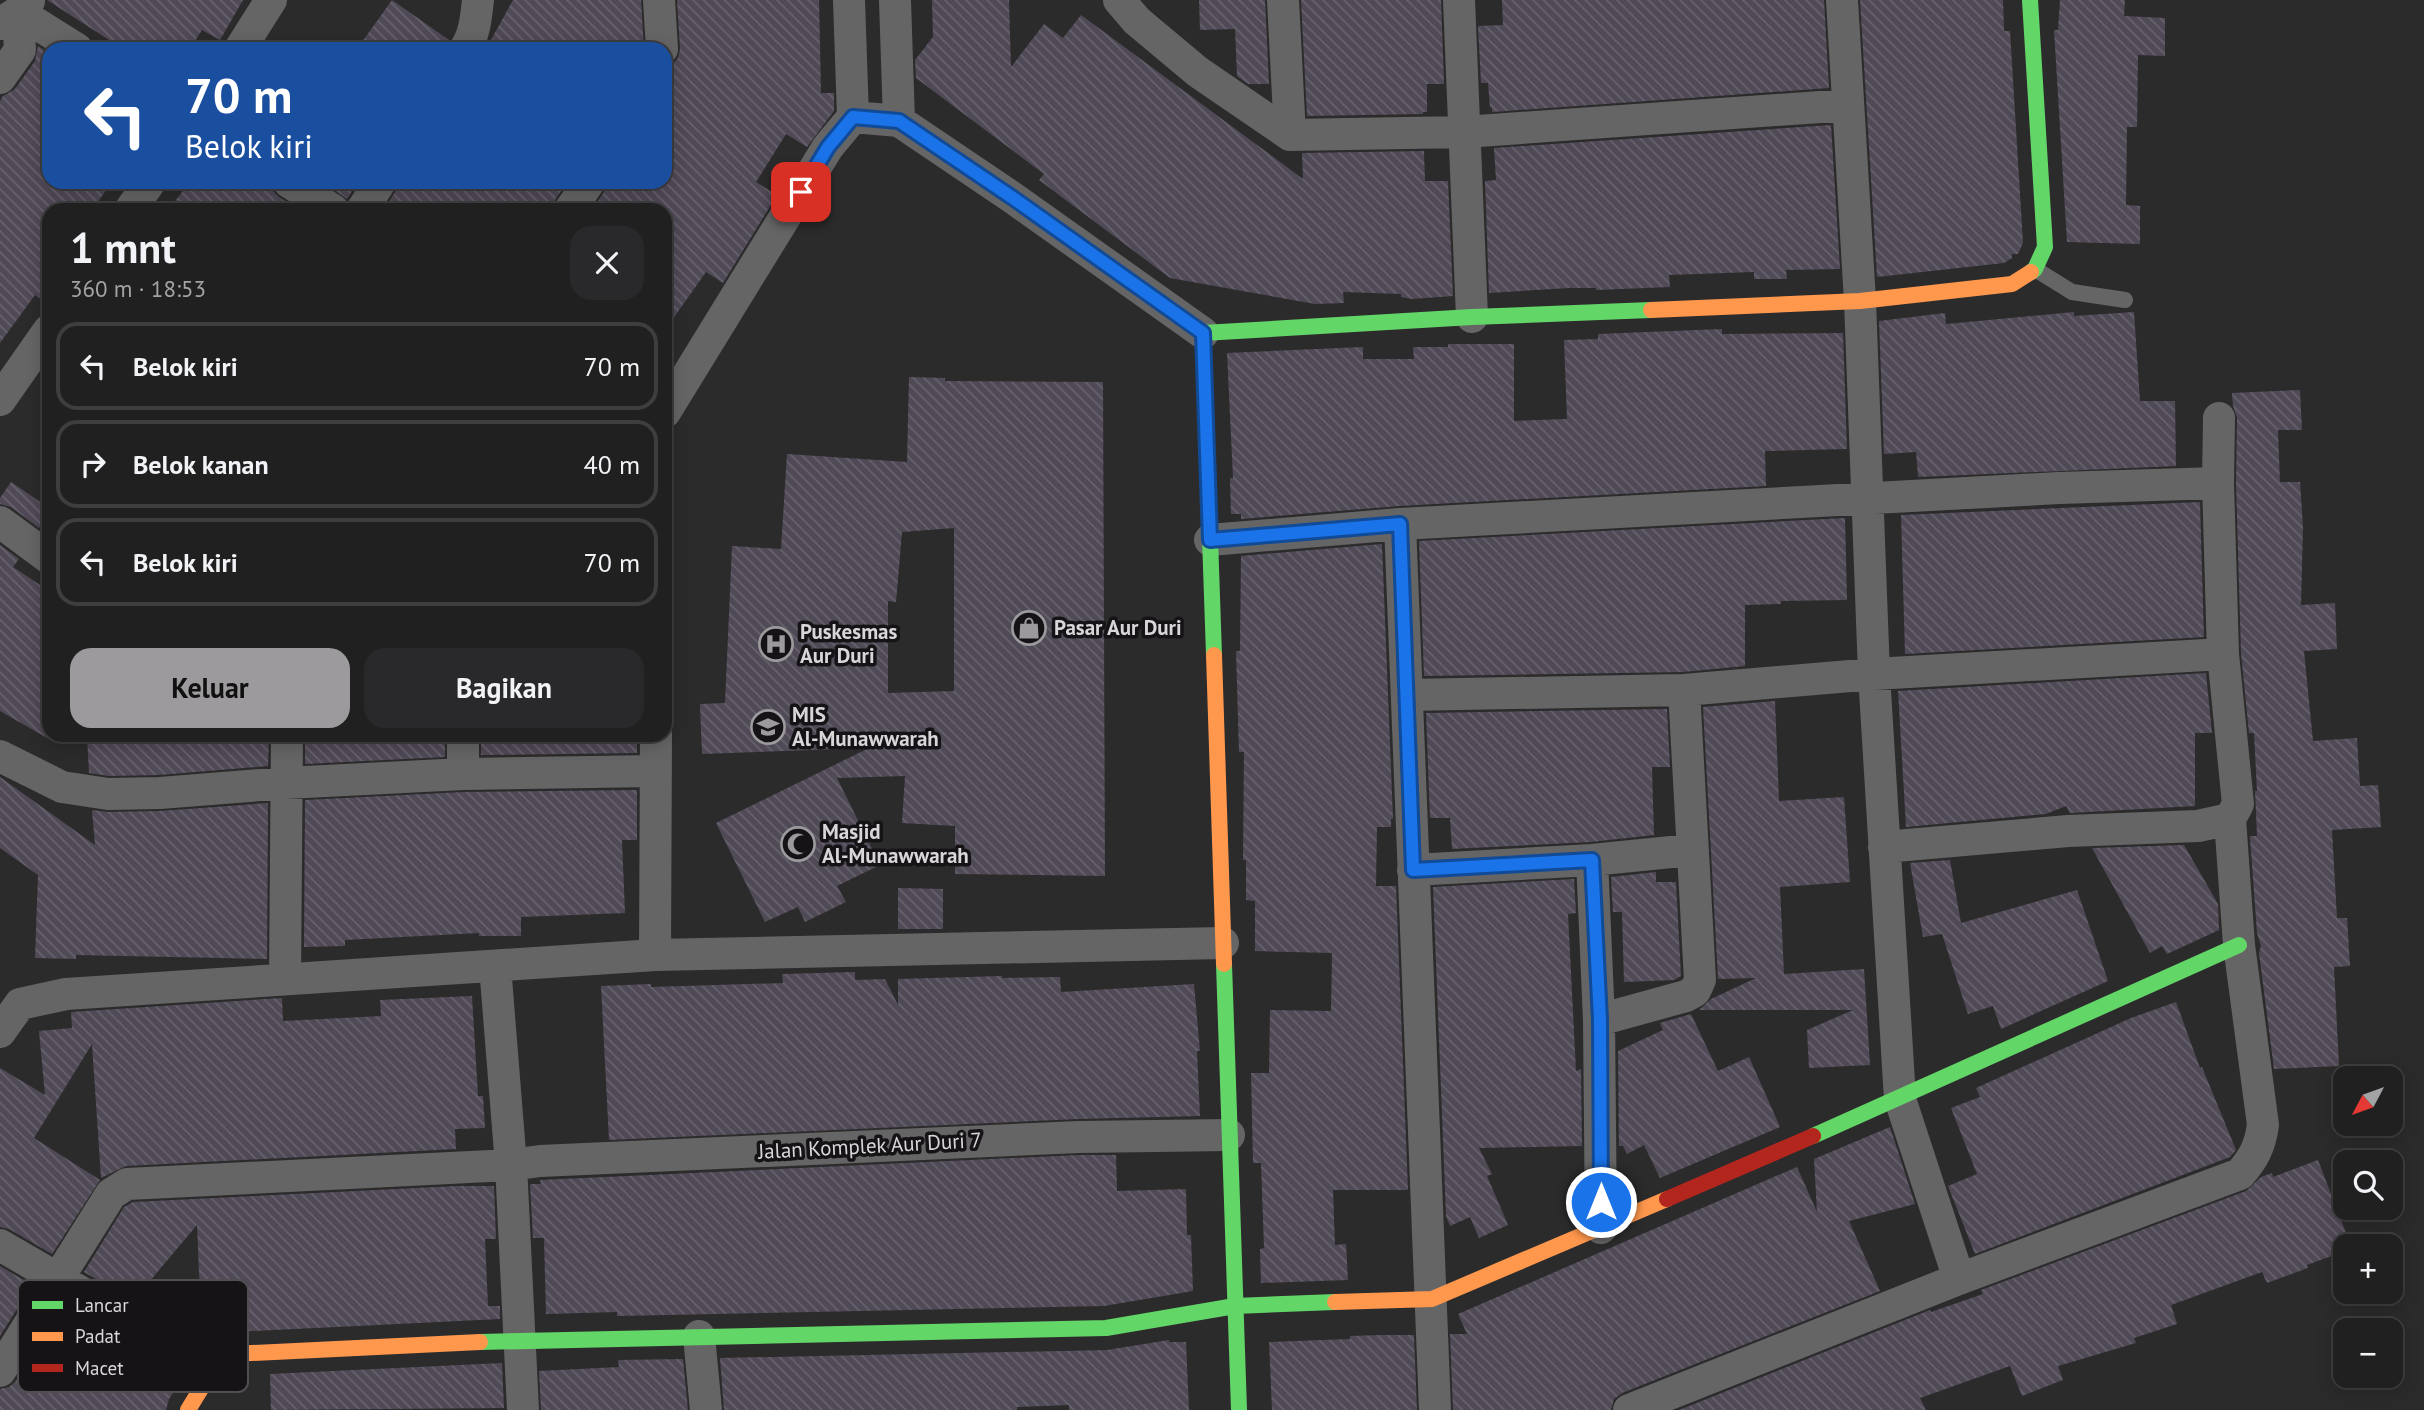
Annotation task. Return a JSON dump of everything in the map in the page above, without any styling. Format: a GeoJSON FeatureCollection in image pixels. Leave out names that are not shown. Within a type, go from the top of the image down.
{"type":"FeatureCollection","features":[{"type":"Feature","properties":{"kind":"street"},"geometry":{"type":"LineString","coordinates":[[244,42],[271,0]]}},
{"type":"Feature","properties":{"kind":"street"},"geometry":{"type":"LineString","coordinates":[[470,42],[476,21],[478,0]]}},
{"type":"Feature","properties":{"kind":"street"},"geometry":{"type":"LineString","coordinates":[[659,0],[662,42]]}},
{"type":"Feature","properties":{"kind":"street"},"geometry":{"type":"LineString","coordinates":[[672,401],[828,147],[853,117],[849,0]]}},
{"type":"Feature","properties":{"kind":"street"},"geometry":{"type":"LineString","coordinates":[[895,0],[899,121]]}},
{"type":"Feature","properties":{"kind":"street"},"geometry":{"type":"LineString","coordinates":[[1119,0],[1137,21],[1198,72],[1290,135],[1464,132],[1848,105]]}},
{"type":"Feature","properties":{"kind":"street"},"geometry":{"type":"LineString","coordinates":[[1283,0],[1290,135]]}},
{"type":"Feature","properties":{"kind":"street"},"geometry":{"type":"LineString","coordinates":[[1459,0],[1472,317]]}},
{"type":"Feature","properties":{"kind":"street"},"geometry":{"type":"LineString","coordinates":[[1842,0],[1860,301],[1874,674],[1900,1099],[1959,1279]]}},
{"type":"Feature","properties":{"kind":"street"},"geometry":{"type":"LineString","coordinates":[[853,117],[899,121],[1203,333],[1472,317],[1860,301],[2012,284],[2035,269],[2045,247],[2030,0]]}},
{"type":"Feature","properties":{"kind":"street"},"geometry":{"type":"LineString","coordinates":[[16,12],[65,42]]}},
{"type":"Feature","properties":{"kind":"street"},"geometry":{"type":"LineString","coordinates":[[0,78],[20,50],[16,12]]}},
{"type":"Feature","properties":{"kind":"street"},"geometry":{"type":"LineString","coordinates":[[300,189],[322,203]]}},
{"type":"Feature","properties":{"kind":"street"},"geometry":{"type":"LineString","coordinates":[[1203,333],[1239,1410]]}},
{"type":"Feature","properties":{"kind":"street"},"geometry":{"type":"LineString","coordinates":[[0,400],[9,367],[42,336]]}},
{"type":"Feature","properties":{"kind":"street"},"geometry":{"type":"LineString","coordinates":[[1629,1410],[1959,1279],[2240,1174],[2252,1160],[2260,1144],[2263,1125],[2239,945],[2230,819],[2238,804],[2222,654],[2219,418]]}},
{"type":"Feature","properties":{"kind":"street"},"geometry":{"type":"LineString","coordinates":[[1210,540],[1400,524],[2059,488],[2218,483]]}},
{"type":"Feature","properties":{"kind":"street"},"geometry":{"type":"LineString","coordinates":[[0,522],[42,553]]}},
{"type":"Feature","properties":{"kind":"street"},"geometry":{"type":"LineString","coordinates":[[1400,524],[1435,1410]]}},
{"type":"Feature","properties":{"kind":"street"},"geometry":{"type":"LineString","coordinates":[[1407,695],[1684,690],[1874,674],[2222,654]]}},
{"type":"Feature","properties":{"kind":"street"},"geometry":{"type":"LineString","coordinates":[[1600,1020],[1686,996],[1695,991],[1700,981],[1684,690]]}},
{"type":"Feature","properties":{"kind":"street"},"geometry":{"type":"LineString","coordinates":[[285,979],[287,742]]}},
{"type":"Feature","properties":{"kind":"street"},"geometry":{"type":"LineString","coordinates":[[463,742],[463,774]]}},
{"type":"Feature","properties":{"kind":"street"},"geometry":{"type":"LineString","coordinates":[[654,955],[656,742]]}},
{"type":"Feature","properties":{"kind":"street"},"geometry":{"type":"LineString","coordinates":[[0,755],[62,787],[108,794],[463,774],[655,771]]}},
{"type":"Feature","properties":{"kind":"street"},"geometry":{"type":"LineString","coordinates":[[1884,848],[2068,831],[2198,825],[2230,819]]}},
{"type":"Feature","properties":{"kind":"street"},"geometry":{"type":"LineString","coordinates":[[1413,870],[1592,860],[1691,850]]}},
{"type":"Feature","properties":{"kind":"street"},"geometry":{"type":"LineString","coordinates":[[1592,860],[1600,1020],[1601,1228]]}},
{"type":"Feature","properties":{"kind":"street"},"geometry":{"type":"LineString","coordinates":[[0,1032],[10,997],[654,955],[1223,943]]}},
{"type":"Feature","properties":{"kind":"street"},"geometry":{"type":"LineString","coordinates":[[248,1353],[520,1340],[1106,1328],[1235,1306],[1432,1299],[1900,1099],[2239,945]]}},
{"type":"Feature","properties":{"kind":"street"},"geometry":{"type":"LineString","coordinates":[[495,966],[511,1165],[523,1410]]}},
{"type":"Feature","properties":{"kind":"street","name":"Jalan Komplek Aur Duri 7"},"geometry":{"type":"LineString","coordinates":[[58,1279],[111,1194],[127,1184],[1079,1137],[1229,1135]]}},
{"type":"Feature","properties":{"kind":"street"},"geometry":{"type":"LineString","coordinates":[[0,1245],[58,1279]]}},
{"type":"Feature","properties":{"kind":"street"},"geometry":{"type":"LineString","coordinates":[[699,1336],[706,1410]]}},
{"type":"Feature","properties":{"kind":"street","name":"Jalan Komplek Aur Duri 7"},"geometry":{"type":"LineString","coordinates":[[0,1371],[18,1342]]}},
{"type":"Feature","properties":{"kind":"street"},"geometry":{"type":"LineString","coordinates":[[188,1410],[199,1392]]}},
{"type":"Feature","properties":{"kind":"lane"},"geometry":{"type":"LineString","coordinates":[[2035,269],[2071,292],[2124,300]]}},
{"type":"Feature","properties":{"kind":"building"},"geometry":{"type":"Polygon","coordinates":[[[47,0],[243,0],[220,40],[202,30],[194,42],[112,42],[47,0]]]}},
{"type":"Feature","properties":{"kind":"building"},"geometry":{"type":"Polygon","coordinates":[[[392,0],[449,40],[449,42],[362,42],[392,0]]]}},
{"type":"Feature","properties":{"kind":"building"},"geometry":{"type":"Polygon","coordinates":[[[513,0],[641,0],[644,42],[490,42],[513,0]]]}},
{"type":"Feature","properties":{"kind":"building"},"geometry":{"type":"Polygon","coordinates":[[[677,0],[819,0],[821,93],[834,93],[834,111],[807,147],[786,134],[756,182],[777,195],[723,283],[706,272],[672,320],[672,203],[597,203],[605,189],[672,189],[672,64],[678,58],[680,49],[677,0]]]}},
{"type":"Feature","properties":{"kind":"building"},"geometry":{"type":"Polygon","coordinates":[[[932,0],[1009,0],[1011,67],[1044,24],[1063,38],[1081,15],[1303,179],[1302,153],[1424,151],[1425,181],[1448,181],[1453,296],[1412,299],[1401,297],[1401,294],[1343,292],[1344,303],[1315,304],[1170,278],[1039,180],[1044,174],[916,78],[915,60],[933,37],[932,0]]]}},
{"type":"Feature","properties":{"kind":"building"},"geometry":{"type":"Polygon","coordinates":[[[1199,0],[1265,0],[1269,84],[1248,84],[1237,76],[1235,29],[1200,30],[1199,0]]]}},
{"type":"Feature","properties":{"kind":"building"},"geometry":{"type":"Polygon","coordinates":[[[1301,0],[1441,0],[1444,84],[1427,84],[1427,112],[1307,116],[1301,0]]]}},
{"type":"Feature","properties":{"kind":"building"},"geometry":{"type":"Polygon","coordinates":[[[1502,0],[1824,0],[1829,88],[1492,112],[1488,83],[1481,83],[1478,26],[1503,25],[1502,0]]]}},
{"type":"Feature","properties":{"kind":"building"},"geometry":{"type":"Polygon","coordinates":[[[1860,0],[2003,0],[2004,31],[2010,31],[2023,243],[2018,254],[2012,254],[2012,258],[2004,263],[1877,277],[1860,0]]]}},
{"type":"Feature","properties":{"kind":"building"},"geometry":{"type":"Polygon","coordinates":[[[2060,0],[2125,0],[2124,16],[2165,18],[2165,56],[2138,55],[2137,127],[2127,127],[2126,205],[2140,206],[2140,244],[2067,242],[2054,30],[2058,30],[2060,0]]]}},
{"type":"Feature","properties":{"kind":"building"},"geometry":{"type":"Polygon","coordinates":[[[38,46],[42,49],[42,189],[107,189],[97,203],[42,203],[42,300],[35,295],[0,343],[0,101],[15,89],[35,61],[38,46]]]}},
{"type":"Feature","properties":{"kind":"building"},"geometry":{"type":"Polygon","coordinates":[[[1831,125],[1840,269],[1786,270],[1787,279],[1754,279],[1754,272],[1669,275],[1670,287],[1596,290],[1569,288],[1489,293],[1485,181],[1496,180],[1494,148],[1831,125]]]}},
{"type":"Feature","properties":{"kind":"building"},"geometry":{"type":"Polygon","coordinates":[[[184,189],[272,189],[288,203],[174,203],[184,189]]]}},
{"type":"Feature","properties":{"kind":"building"},"geometry":{"type":"Polygon","coordinates":[[[333,189],[353,189],[347,199],[333,189]]]}},
{"type":"Feature","properties":{"kind":"building"},"geometry":{"type":"Polygon","coordinates":[[[396,189],[562,189],[554,203],[388,203],[396,189]]]}},
{"type":"Feature","properties":{"kind":"building"},"geometry":{"type":"Polygon","coordinates":[[[2074,312],[2074,316],[2134,312],[2140,401],[2175,401],[2176,466],[1918,477],[1916,452],[1884,454],[1879,321],[1945,313],[1946,324],[2074,312]]]}},
{"type":"Feature","properties":{"kind":"building"},"geometry":{"type":"Polygon","coordinates":[[[1722,329],[1722,334],[1843,333],[1847,449],[1765,451],[1766,486],[1399,506],[1241,519],[1241,514],[1231,514],[1230,478],[1233,478],[1227,353],[1363,347],[1363,359],[1414,359],[1413,347],[1514,344],[1514,421],[1567,419],[1564,340],[1598,339],[1598,334],[1722,329]]]}},
{"type":"Feature","properties":{"kind":"building"},"geometry":{"type":"Polygon","coordinates":[[[909,377],[945,378],[945,381],[1103,382],[1105,876],[955,874],[955,826],[902,823],[905,776],[837,778],[880,865],[837,886],[846,902],[805,922],[798,907],[765,922],[716,823],[869,748],[702,754],[700,704],[725,703],[732,546],[781,549],[787,454],[907,462],[909,377]],[[954,528],[902,532],[896,602],[888,601],[888,693],[954,691],[954,528]]]}},
{"type":"Feature","properties":{"kind":"building"},"geometry":{"type":"Polygon","coordinates":[[[2300,390],[2302,430],[2278,430],[2280,482],[2300,482],[2303,527],[2301,605],[2335,603],[2337,649],[2304,651],[2313,741],[2357,738],[2360,786],[2378,785],[2381,827],[2332,830],[2337,918],[2347,918],[2350,966],[2334,967],[2339,1066],[2274,1069],[2259,953],[2261,946],[2257,933],[2250,838],[2257,836],[2257,791],[2254,733],[2249,733],[2241,653],[2236,483],[2237,418],[2232,393],[2300,390]]]}},
{"type":"Feature","properties":{"kind":"building"},"geometry":{"type":"Polygon","coordinates":[[[11,482],[42,503],[42,524],[39,528],[11,507],[0,504],[0,498],[11,482]]]}},
{"type":"Feature","properties":{"kind":"building"},"geometry":{"type":"Polygon","coordinates":[[[2200,502],[2204,637],[1905,654],[1901,515],[2200,502]]]}},
{"type":"Feature","properties":{"kind":"building"},"geometry":{"type":"Polygon","coordinates":[[[1845,518],[1847,600],[1781,601],[1781,604],[1745,605],[1745,666],[1683,672],[1424,676],[1419,541],[1845,518]]]}},
{"type":"Feature","properties":{"kind":"building"},"geometry":{"type":"Polygon","coordinates":[[[1382,544],[1393,819],[1391,827],[1377,827],[1376,886],[1396,886],[1408,1190],[1333,1190],[1335,1245],[1346,1244],[1348,1280],[1261,1283],[1260,1249],[1264,1248],[1261,1163],[1253,1163],[1251,1073],[1269,1073],[1270,1010],[1331,1011],[1332,953],[1255,951],[1255,901],[1246,900],[1246,860],[1243,860],[1244,752],[1239,752],[1236,651],[1240,651],[1241,556],[1382,544]]]}},
{"type":"Feature","properties":{"kind":"building"},"geometry":{"type":"Polygon","coordinates":[[[0,545],[19,559],[13,567],[42,586],[42,735],[0,711],[0,545]]]}},
{"type":"Feature","properties":{"kind":"building"},"geometry":{"type":"Polygon","coordinates":[[[2206,673],[2212,733],[2195,733],[2195,806],[2070,813],[2066,806],[2046,814],[1906,827],[1898,691],[2206,673]]]}},
{"type":"Feature","properties":{"kind":"building"},"geometry":{"type":"Polygon","coordinates":[[[1775,701],[1779,801],[1844,797],[1850,882],[1780,887],[1784,974],[1864,969],[1870,1065],[1809,1068],[1807,1030],[1853,1010],[1699,1010],[1711,999],[1756,978],[1718,979],[1703,707],[1775,701]]]}},
{"type":"Feature","properties":{"kind":"building"},"geometry":{"type":"Polygon","coordinates":[[[1667,709],[1670,767],[1652,767],[1654,835],[1591,842],[1452,849],[1450,818],[1430,818],[1426,713],[1667,709]]]}},
{"type":"Feature","properties":{"kind":"building"},"geometry":{"type":"Polygon","coordinates":[[[87,742],[269,742],[268,766],[159,775],[109,776],[89,773],[87,742]]]}},
{"type":"Feature","properties":{"kind":"building"},"geometry":{"type":"Polygon","coordinates":[[[305,742],[445,742],[445,757],[305,764],[305,742]]]}},
{"type":"Feature","properties":{"kind":"building"},"geometry":{"type":"Polygon","coordinates":[[[481,742],[637,742],[637,753],[481,755],[481,742]]]}},
{"type":"Feature","properties":{"kind":"building"},"geometry":{"type":"Polygon","coordinates":[[[0,777],[95,845],[92,810],[160,811],[268,803],[267,959],[76,955],[76,959],[35,958],[38,875],[0,848],[0,777]]]}},
{"type":"Feature","properties":{"kind":"building"},"geometry":{"type":"Polygon","coordinates":[[[637,790],[637,840],[622,840],[625,913],[521,917],[521,936],[479,936],[479,933],[345,940],[345,946],[304,947],[305,800],[464,792],[637,790]]]}},
{"type":"Feature","properties":{"kind":"building"},"geometry":{"type":"Polygon","coordinates":[[[2184,845],[2218,904],[2219,930],[2167,954],[2162,946],[2150,953],[2092,848],[2184,845]]]}},
{"type":"Feature","properties":{"kind":"building"},"geometry":{"type":"Polygon","coordinates":[[[1950,860],[1961,923],[2077,890],[2108,981],[2001,1029],[1993,1006],[1968,1014],[1942,934],[1923,937],[1910,863],[1950,860]]]}},
{"type":"Feature","properties":{"kind":"building"},"geometry":{"type":"Polygon","coordinates":[[[1656,872],[1656,882],[1676,882],[1681,976],[1674,980],[1624,982],[1622,912],[1613,912],[1611,877],[1656,872]]]}},
{"type":"Feature","properties":{"kind":"building"},"geometry":{"type":"Polygon","coordinates":[[[1574,879],[1576,913],[1568,914],[1576,1071],[1581,1069],[1582,1146],[1479,1148],[1492,1174],[1487,1176],[1508,1225],[1479,1238],[1470,1217],[1450,1226],[1446,1216],[1433,887],[1574,879]]]}},
{"type":"Feature","properties":{"kind":"building"},"geometry":{"type":"Polygon","coordinates":[[[898,888],[943,889],[943,929],[898,929],[898,888]]]}},
{"type":"Feature","properties":{"kind":"building"},"geometry":{"type":"Polygon","coordinates":[[[855,972],[855,980],[885,979],[898,1005],[898,979],[1060,977],[1061,992],[1194,984],[1200,1051],[1197,1051],[1200,1116],[609,1140],[601,986],[783,983],[782,974],[855,972]]]}},
{"type":"Feature","properties":{"kind":"building"},"geometry":{"type":"Polygon","coordinates":[[[472,996],[478,1096],[483,1096],[485,1128],[455,1129],[456,1149],[126,1166],[101,1178],[92,1044],[34,1138],[100,1180],[52,1254],[9,1229],[0,1227],[0,1068],[45,1095],[39,1031],[72,1028],[71,1012],[282,998],[283,1021],[381,1016],[380,1000],[472,996]]]}},
{"type":"Feature","properties":{"kind":"building"},"geometry":{"type":"Polygon","coordinates":[[[2176,1002],[2200,1068],[2202,1067],[2236,1150],[2230,1157],[1975,1254],[1948,1186],[1977,1174],[1951,1108],[1980,1097],[1976,1088],[2131,1018],[2176,1002]]]}},
{"type":"Feature","properties":{"kind":"building"},"geometry":{"type":"Polygon","coordinates":[[[1691,1014],[1718,1071],[1749,1057],[1780,1127],[1660,1178],[1644,1145],[1627,1154],[1623,1146],[1619,1146],[1618,1051],[1663,1030],[1660,1023],[1691,1014]]]}},
{"type":"Feature","properties":{"kind":"building"},"geometry":{"type":"Polygon","coordinates":[[[1890,1127],[1915,1204],[1849,1221],[1880,1291],[1622,1393],[1614,1399],[1611,1410],[1453,1410],[1450,1334],[1467,1334],[1458,1314],[1797,1167],[1817,1212],[1814,1159],[1890,1127]]]}},
{"type":"Feature","properties":{"kind":"building"},"geometry":{"type":"Polygon","coordinates":[[[1116,1155],[1117,1191],[1186,1189],[1187,1235],[1191,1235],[1193,1291],[1104,1306],[617,1316],[617,1312],[546,1314],[544,1238],[533,1238],[530,1184],[541,1184],[540,1180],[1116,1155]]]}},
{"type":"Feature","properties":{"kind":"building"},"geometry":{"type":"Polygon","coordinates":[[[2318,1160],[2333,1199],[2333,1220],[2341,1220],[2346,1234],[2333,1234],[2333,1255],[2267,1283],[2262,1272],[2171,1305],[2177,1324],[2134,1338],[2136,1343],[2058,1366],[2063,1380],[2022,1396],[2010,1366],[1920,1398],[1926,1410],[1679,1410],[1930,1310],[1931,1312],[1983,1294],[1981,1290],[2246,1191],[2261,1177],[2272,1173],[2273,1177],[2318,1160]]]}},
{"type":"Feature","properties":{"kind":"building"},"geometry":{"type":"Polygon","coordinates":[[[494,1186],[496,1239],[485,1239],[488,1306],[500,1306],[500,1319],[248,1331],[248,1280],[199,1280],[197,1225],[151,1280],[98,1280],[84,1272],[124,1207],[133,1202],[494,1186]]]}},
{"type":"Feature","properties":{"kind":"building"},"geometry":{"type":"Polygon","coordinates":[[[0,1266],[24,1280],[18,1280],[18,1307],[0,1336],[0,1266]]]}},
{"type":"Feature","properties":{"kind":"building"},"geometry":{"type":"Polygon","coordinates":[[[1414,1335],[1417,1410],[1272,1410],[1269,1342],[1350,1339],[1350,1336],[1414,1335]]]}},
{"type":"Feature","properties":{"kind":"building"},"geometry":{"type":"Polygon","coordinates":[[[1169,1340],[1186,1342],[1189,1410],[1069,1410],[1069,1405],[1017,1407],[1017,1410],[724,1410],[720,1358],[1107,1350],[1169,1340]]]}},
{"type":"Feature","properties":{"kind":"building"},"geometry":{"type":"Polygon","coordinates":[[[683,1359],[688,1410],[541,1410],[539,1371],[619,1367],[618,1360],[683,1359]]]}},
{"type":"Feature","properties":{"kind":"building"},"geometry":{"type":"Polygon","coordinates":[[[502,1363],[504,1408],[271,1410],[270,1374],[502,1363]]]}},
{"type":"Feature","properties":{"kind":"building"},"geometry":{"type":"Polygon","coordinates":[[[18,1378],[18,1392],[173,1392],[166,1410],[0,1410],[0,1389],[9,1387],[18,1378]]]}},
{"type":"Feature","properties":{"kind":"traffic: fast"},"geometry":{"type":"LineString","coordinates":[[2030,0],[2045,247],[2031,272]]}},
{"type":"Feature","properties":{"kind":"traffic: fast"},"geometry":{"type":"LineString","coordinates":[[1214,655],[1203,333],[1472,317],[1651,310]]}},
{"type":"Feature","properties":{"kind":"traffic: fast"},"geometry":{"type":"LineString","coordinates":[[1813,1136],[2239,945]]}},
{"type":"Feature","properties":{"kind":"traffic: fast"},"geometry":{"type":"LineString","coordinates":[[1224,964],[1239,1410]]}},
{"type":"Feature","properties":{"kind":"traffic: fast"},"geometry":{"type":"LineString","coordinates":[[480,1342],[1106,1328],[1235,1306],[1335,1302]]}},
{"type":"Feature","properties":{"kind":"traffic: slow"},"geometry":{"type":"LineString","coordinates":[[1651,310],[1860,301],[2012,284],[2031,272]]}},
{"type":"Feature","properties":{"kind":"traffic: slow"},"geometry":{"type":"LineString","coordinates":[[1214,655],[1224,964]]}},
{"type":"Feature","properties":{"kind":"traffic: slow"},"geometry":{"type":"LineString","coordinates":[[1335,1302],[1432,1299],[1667,1199]]}},
{"type":"Feature","properties":{"kind":"traffic: slow"},"geometry":{"type":"LineString","coordinates":[[248,1353],[480,1342]]}},
{"type":"Feature","properties":{"kind":"traffic: slow"},"geometry":{"type":"LineString","coordinates":[[188,1410],[199,1392]]}},
{"type":"Feature","properties":{"kind":"traffic: jam"},"geometry":{"type":"LineString","coordinates":[[1667,1199],[1813,1136]]}},
{"type":"Feature","properties":{"kind":"place","name":"Pasar Aur Duri"},"geometry":{"type":"Point","coordinates":[1029,628]}},
{"type":"Feature","properties":{"kind":"place","name":"Puskesmas Aur Duri"},"geometry":{"type":"Point","coordinates":[776,644]}},
{"type":"Feature","properties":{"kind":"place","name":"MIS Al-Munawwarah"},"geometry":{"type":"Point","coordinates":[768,727]}},
{"type":"Feature","properties":{"kind":"place","name":"Masjid Al-Munawwarah"},"geometry":{"type":"Point","coordinates":[798,844]}},
{"type":"Feature","properties":{"kind":"route"},"geometry":{"type":"LineString","coordinates":[[801,192],[828,147],[853,117],[899,121],[1203,333],[1210,540],[1400,524],[1413,870],[1592,860],[1600,1020],[1601,1202]]}}]}
